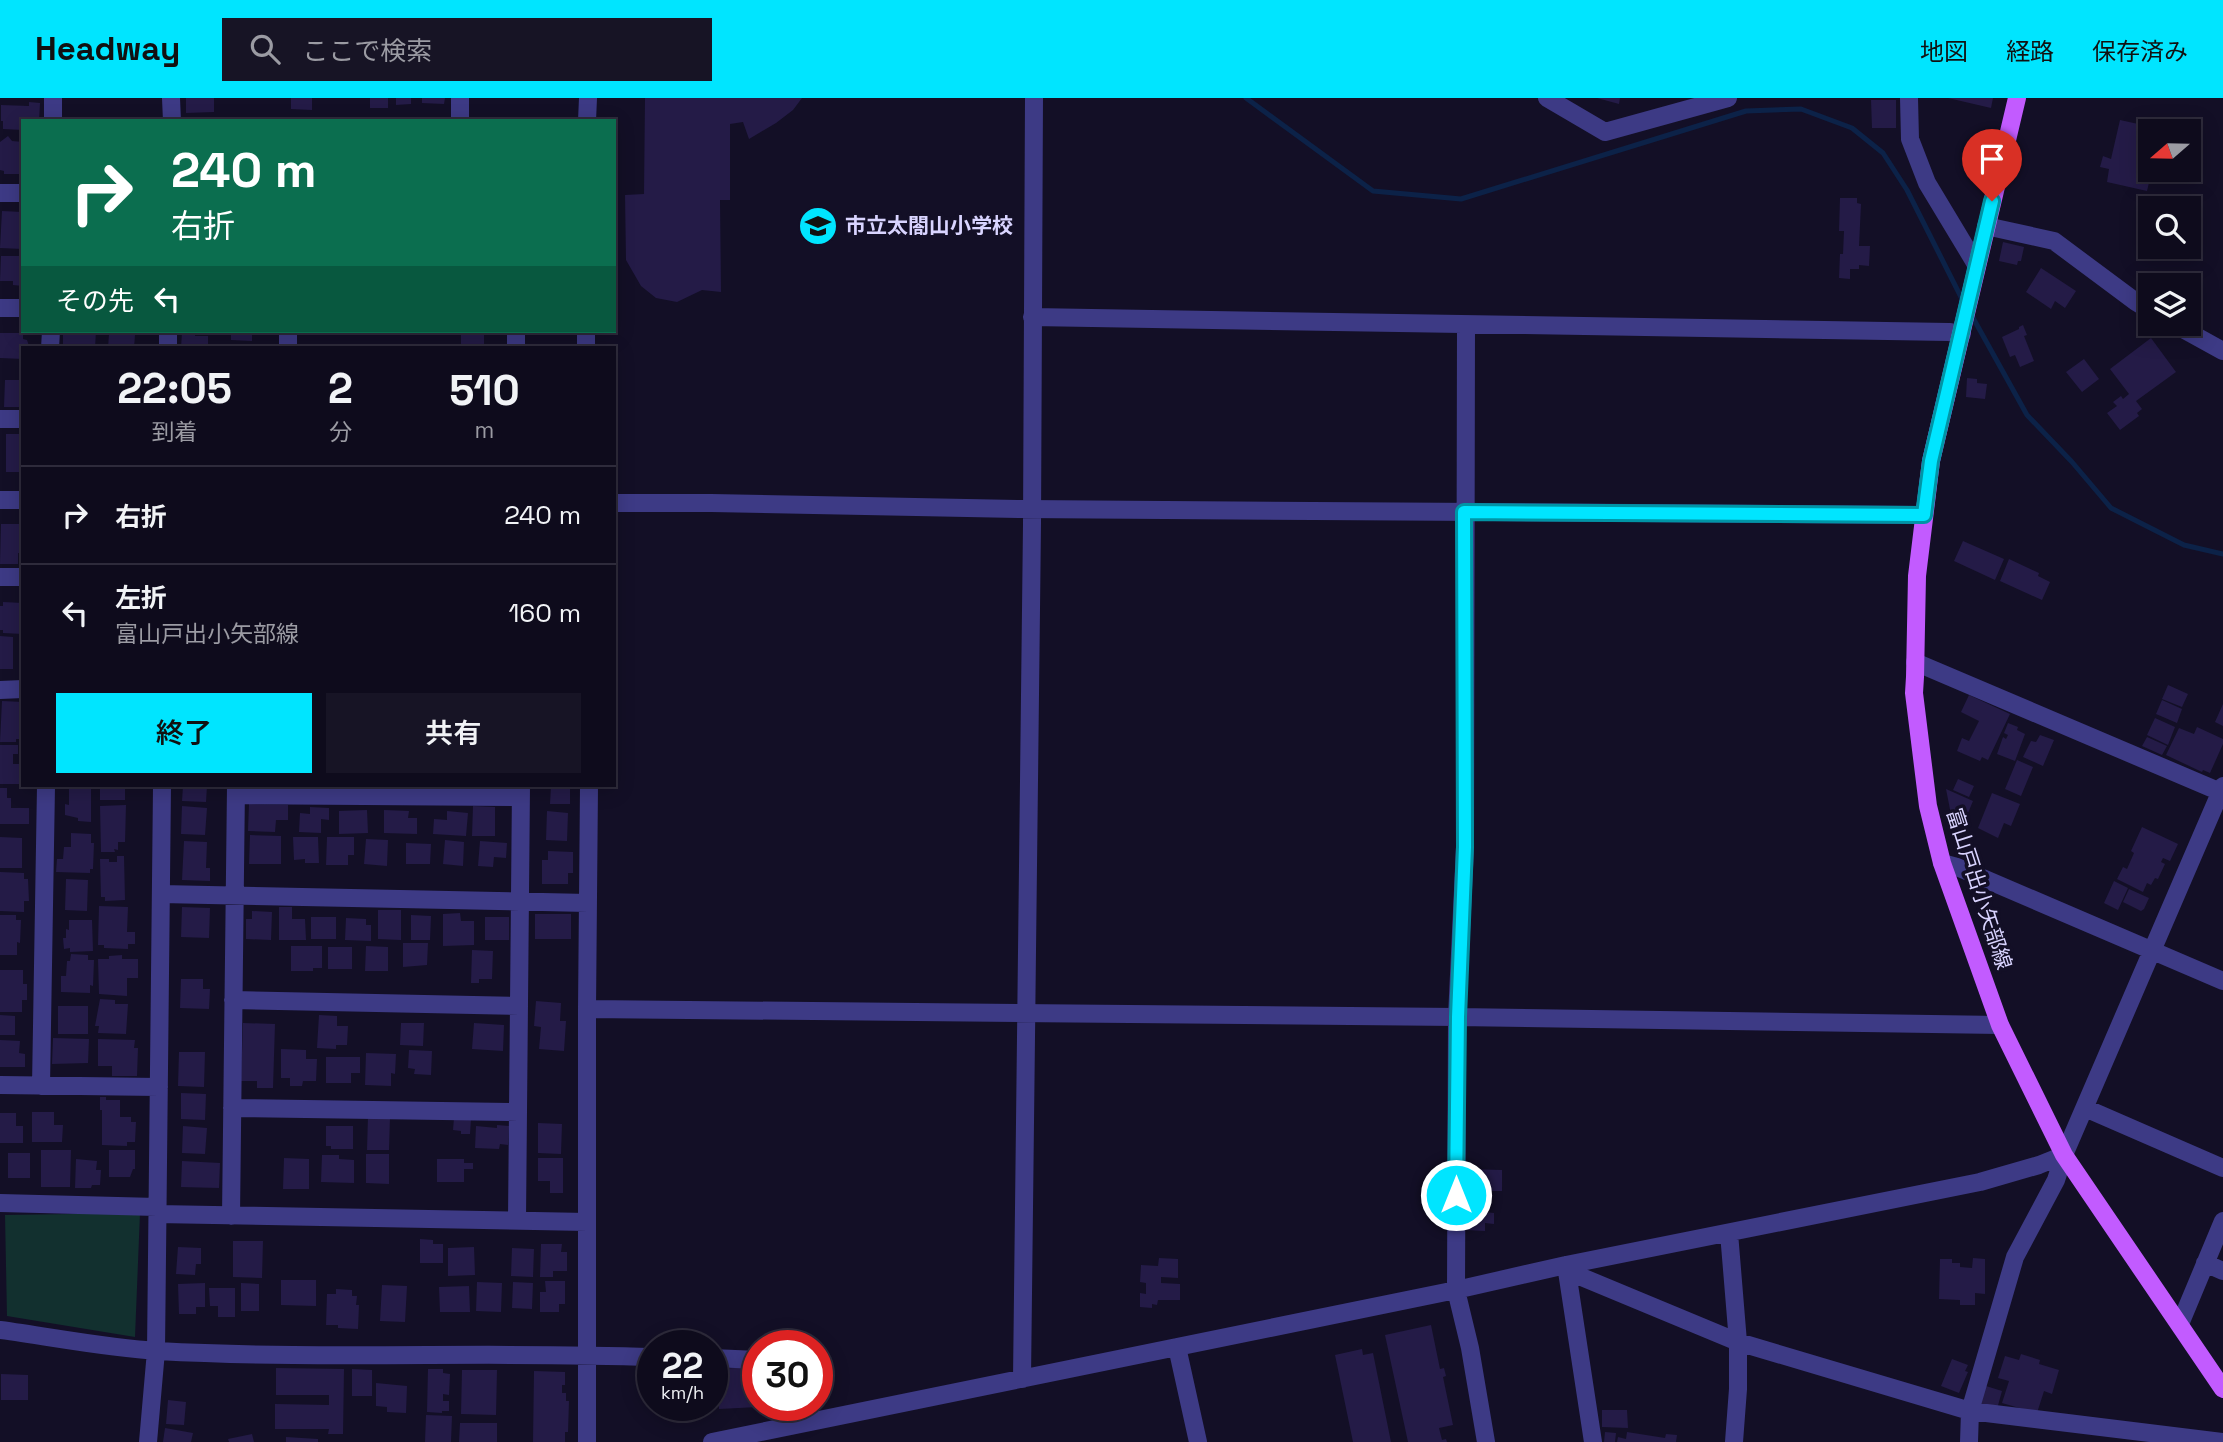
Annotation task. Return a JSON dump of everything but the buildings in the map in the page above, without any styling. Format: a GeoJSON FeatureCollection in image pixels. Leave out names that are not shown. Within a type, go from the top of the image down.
{"type":"FeatureCollection","features":[{"type":"Feature","properties":{"kind":"main road","name":"富山戸出小矢部線"},"geometry":{"type":"LineString","coordinates":[[2017,98],[1931,461],[1924,515],[1917,576],[1914,693],[1928,806],[1942,863],[2000,1025],[2064,1155],[2223,1389]]}},
{"type":"Feature","properties":{"kind":"street"},"geometry":{"type":"LineString","coordinates":[[53,98],[53,119]]}},
{"type":"Feature","properties":{"kind":"street"},"geometry":{"type":"LineString","coordinates":[[172,98],[172,119]]}},
{"type":"Feature","properties":{"kind":"street"},"geometry":{"type":"LineString","coordinates":[[460,98],[460,119]]}},
{"type":"Feature","properties":{"kind":"street"},"geometry":{"type":"LineString","coordinates":[[587,98],[587,119]]}},
{"type":"Feature","properties":{"kind":"street"},"geometry":{"type":"LineString","coordinates":[[1022,1379],[1034,98]]}},
{"type":"Feature","properties":{"kind":"street"},"geometry":{"type":"LineString","coordinates":[[1547,98],[1605,132],[1728,98]]}},
{"type":"Feature","properties":{"kind":"street"},"geometry":{"type":"LineString","coordinates":[[1909,98],[1910,139],[1927,183],[1976,270]]}},
{"type":"Feature","properties":{"kind":"street"},"geometry":{"type":"LineString","coordinates":[[0,193],[21,193]]}},
{"type":"Feature","properties":{"kind":"street"},"geometry":{"type":"LineString","coordinates":[[1986,226],[2054,241],[2138,303]]}},
{"type":"Feature","properties":{"kind":"street"},"geometry":{"type":"LineString","coordinates":[[0,309],[21,308]]}},
{"type":"Feature","properties":{"kind":"street"},"geometry":{"type":"LineString","coordinates":[[1032,317],[1949,332],[1963,330]]}},
{"type":"Feature","properties":{"kind":"street"},"geometry":{"type":"LineString","coordinates":[[1466,325],[1465,847],[1458,1017],[1456,1290],[1470,1348],[1486,1442]]}},
{"type":"Feature","properties":{"kind":"street"},"geometry":{"type":"LineString","coordinates":[[2196,336],[2223,351]]}},
{"type":"Feature","properties":{"kind":"street"},"geometry":{"type":"LineString","coordinates":[[0,419],[21,418]]}},
{"type":"Feature","properties":{"kind":"street"},"geometry":{"type":"LineString","coordinates":[[0,500],[21,500]]}},
{"type":"Feature","properties":{"kind":"street"},"geometry":{"type":"LineString","coordinates":[[616,503],[1032,509],[1924,515]]}},
{"type":"Feature","properties":{"kind":"street"},"geometry":{"type":"LineString","coordinates":[[0,576],[21,577]]}},
{"type":"Feature","properties":{"kind":"street"},"geometry":{"type":"LineString","coordinates":[[1915,662],[2222,790],[2064,1155],[2056,1180],[2015,1256],[1970,1411],[1969,1442]]}},
{"type":"Feature","properties":{"kind":"street"},"geometry":{"type":"LineString","coordinates":[[0,690],[21,690]]}},
{"type":"Feature","properties":{"kind":"street"},"geometry":{"type":"LineString","coordinates":[[41,1086],[46,787]]}},
{"type":"Feature","properties":{"kind":"street"},"geometry":{"type":"LineString","coordinates":[[148,1442],[156,1351],[162,787]]}},
{"type":"Feature","properties":{"kind":"street"},"geometry":{"type":"LineString","coordinates":[[587,1442],[589,787]]}},
{"type":"Feature","properties":{"kind":"street"},"geometry":{"type":"LineString","coordinates":[[231,1216],[236,790],[521,791],[517,1220]]}},
{"type":"Feature","properties":{"kind":"street"},"geometry":{"type":"LineString","coordinates":[[1942,863],[2223,981]]}},
{"type":"Feature","properties":{"kind":"street"},"geometry":{"type":"LineString","coordinates":[[161,894],[588,903]]}},
{"type":"Feature","properties":{"kind":"street"},"geometry":{"type":"LineString","coordinates":[[233,1000],[519,1006]]}},
{"type":"Feature","properties":{"kind":"street"},"geometry":{"type":"LineString","coordinates":[[587,1009],[2000,1025]]}},
{"type":"Feature","properties":{"kind":"street"},"geometry":{"type":"LineString","coordinates":[[0,1085],[159,1087]]}},
{"type":"Feature","properties":{"kind":"street"},"geometry":{"type":"LineString","coordinates":[[232,1108],[518,1112]]}},
{"type":"Feature","properties":{"kind":"street"},"geometry":{"type":"LineString","coordinates":[[2085,1108],[2223,1168]]}},
{"type":"Feature","properties":{"kind":"street"},"geometry":{"type":"LineString","coordinates":[[712,1442],[1980,1182],[2064,1155]]}},
{"type":"Feature","properties":{"kind":"street"},"geometry":{"type":"LineString","coordinates":[[0,1203],[231,1216],[587,1222]]}},
{"type":"Feature","properties":{"kind":"street"},"geometry":{"type":"LineString","coordinates":[[2180,1324],[2223,1221]]}},
{"type":"Feature","properties":{"kind":"street"},"geometry":{"type":"LineString","coordinates":[[1729,1233],[1738,1342],[1734,1442]]}},
{"type":"Feature","properties":{"kind":"street"},"geometry":{"type":"LineString","coordinates":[[2206,1263],[2223,1271]]}},
{"type":"Feature","properties":{"kind":"street"},"geometry":{"type":"LineString","coordinates":[[1567,1268],[1738,1342],[1970,1411],[2223,1442]]}},
{"type":"Feature","properties":{"kind":"street"},"geometry":{"type":"LineString","coordinates":[[1567,1268],[1593,1442]]}},
{"type":"Feature","properties":{"kind":"street"},"geometry":{"type":"LineString","coordinates":[[0,1331],[156,1351],[295,1355],[637,1356]]}},
{"type":"Feature","properties":{"kind":"street"},"geometry":{"type":"LineString","coordinates":[[1177,1348],[1198,1442]]}},
{"type":"Feature","properties":{"kind":"green space"},"geometry":{"type":"Polygon","coordinates":[[[140,1213],[135,1337],[7,1316],[5,1215],[140,1213]]]}},
{"type":"Feature","properties":{"kind":"waterway"},"geometry":{"type":"LineString","coordinates":[[1246,98],[1373,191],[1461,199],[1746,111],[1801,109],[1852,128],[1883,153],[1907,190],[1963,301]]}},
{"type":"Feature","properties":{"kind":"waterway"},"geometry":{"type":"LineString","coordinates":[[1972,316],[2027,415],[2111,508],[2184,545],[2223,554]]}},
{"type":"Feature","properties":{"kind":"place","name":"市立太閤山小学校"},"geometry":{"type":"Point","coordinates":[818,226]}},
{"type":"Feature","properties":{"kind":"route"},"geometry":{"type":"LineString","coordinates":[[1456,1195],[1458,1017],[1465,847],[1464,512],[1924,515],[1931,461],[1992,201]]}}]}
